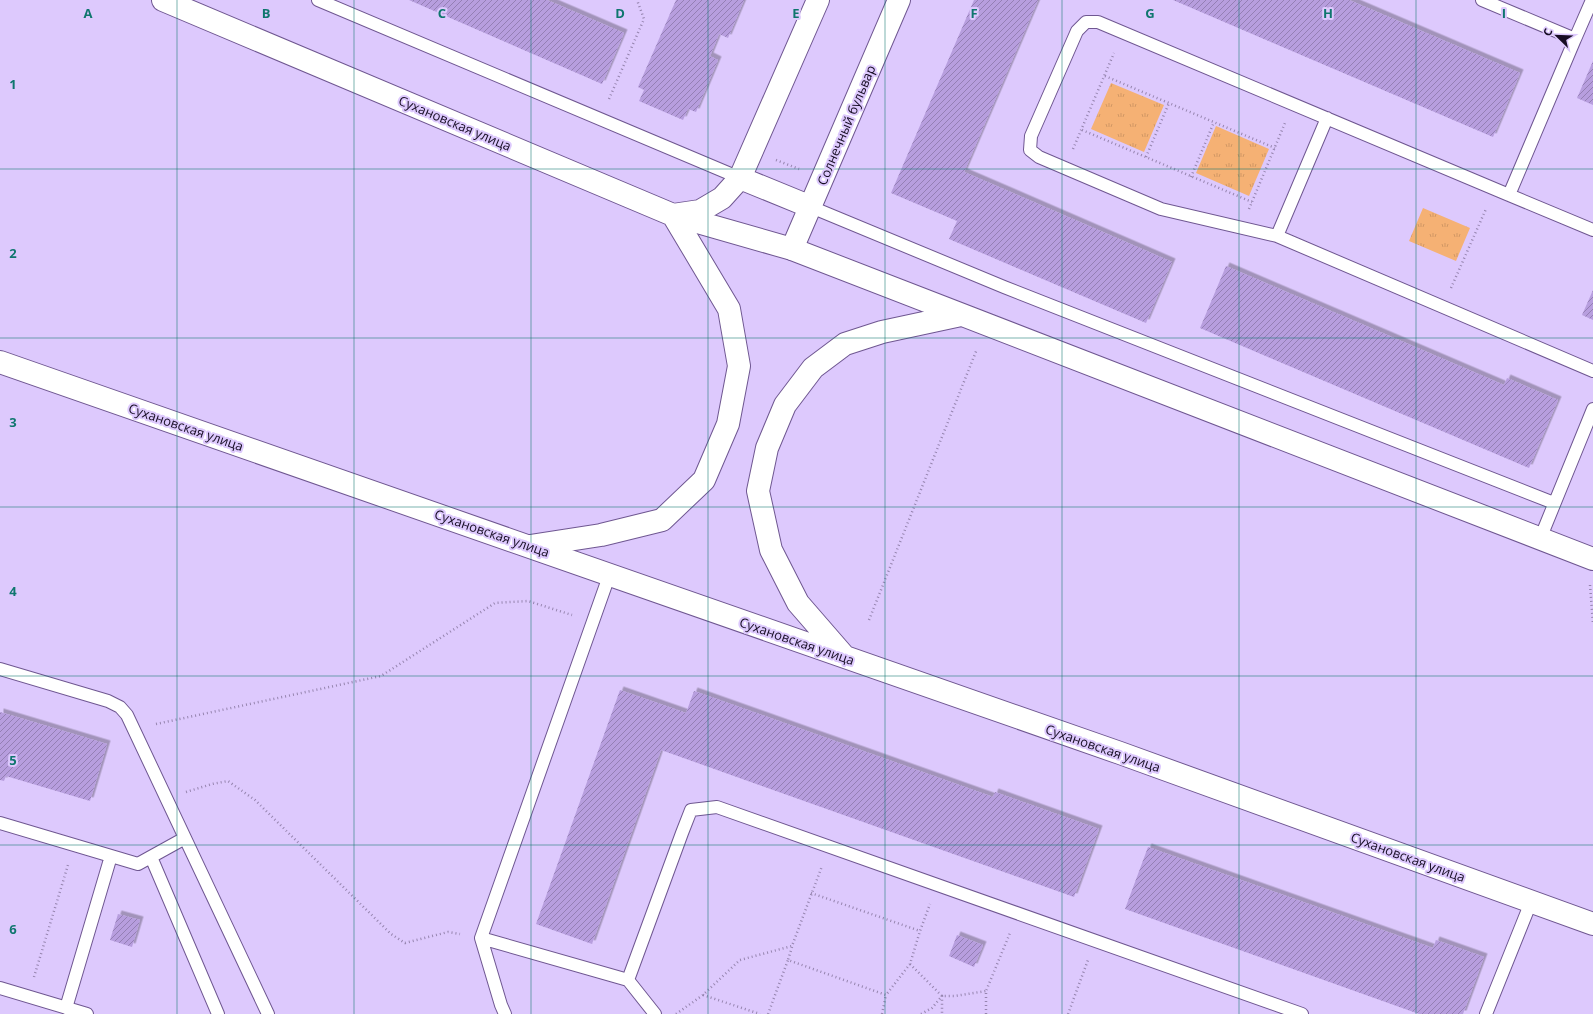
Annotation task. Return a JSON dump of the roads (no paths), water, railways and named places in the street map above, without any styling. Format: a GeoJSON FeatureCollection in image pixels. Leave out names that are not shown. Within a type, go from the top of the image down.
{"type":"FeatureCollection","features":[{"type":"Feature","properties":{"kind":"street","name":"Сухановская улица"},"geometry":{"type":"LineString","coordinates":[[162,0],[673,215],[792,249],[1593,560]]}},
{"type":"Feature","properties":{"kind":"street"},"geometry":{"type":"LineString","coordinates":[[530,546],[601,535],[662,520],[704,480],[728,424],[739,366],[729,309],[673,215],[700,211],[722,198],[740,178],[818,0]]}},
{"type":"Feature","properties":{"kind":"street","name":"Солнечный бульвар"},"geometry":{"type":"LineString","coordinates":[[792,249],[899,0]]}},
{"type":"Feature","properties":{"kind":"street"},"geometry":{"type":"LineString","coordinates":[[740,178],[811,207]]}},
{"type":"Feature","properties":{"kind":"street"},"geometry":{"type":"LineString","coordinates":[[844,657],[798,603],[770,550],[758,491],[767,448],[785,405],[813,368],[845,344],[882,332],[961,315]]}},
{"type":"Feature","properties":{"kind":"street","name":"Сухановская улица"},"geometry":{"type":"LineString","coordinates":[[0,362],[530,546],[609,576],[1120,753],[1593,924]]}},
{"type":"Feature","properties":{"kind":"lane"},"geometry":{"type":"LineString","coordinates":[[318,0],[740,178]]}},
{"type":"Feature","properties":{"kind":"lane"},"geometry":{"type":"LineString","coordinates":[[1482,0],[1575,39]]}},
{"type":"Feature","properties":{"kind":"lane"},"geometry":{"type":"LineString","coordinates":[[1509,195],[1592,0]]}},
{"type":"Feature","properties":{"kind":"lane"},"geometry":{"type":"LineString","coordinates":[[1593,230],[1098,22],[1086,22],[1077,31],[1031,136],[1030,150],[1039,157],[1161,209],[1277,236],[1593,371]]}},
{"type":"Feature","properties":{"kind":"lane"},"geometry":{"type":"LineString","coordinates":[[1277,236],[1327,118]]}},
{"type":"Feature","properties":{"kind":"lane"},"geometry":{"type":"LineString","coordinates":[[811,207],[1004,287],[1554,503]]}},
{"type":"Feature","properties":{"kind":"lane"},"geometry":{"type":"LineString","coordinates":[[1540,539],[1593,409]]}},
{"type":"Feature","properties":{"kind":"lane"},"geometry":{"type":"LineString","coordinates":[[505,1014],[481,938],[609,576]]}},
{"type":"Feature","properties":{"kind":"lane"},"geometry":{"type":"LineString","coordinates":[[0,669],[108,701],[120,707],[127,715],[268,1014]]}},
{"type":"Feature","properties":{"kind":"lane"},"geometry":{"type":"LineString","coordinates":[[628,980],[691,810],[717,807],[1302,1014]]}},
{"type":"Feature","properties":{"kind":"lane"},"geometry":{"type":"LineString","coordinates":[[0,823],[138,864],[185,838]]}},
{"type":"Feature","properties":{"kind":"lane"},"geometry":{"type":"LineString","coordinates":[[66,1008],[111,856]]}},
{"type":"Feature","properties":{"kind":"lane"},"geometry":{"type":"LineString","coordinates":[[151,857],[218,1014]]}},
{"type":"Feature","properties":{"kind":"lane"},"geometry":{"type":"LineString","coordinates":[[1486,1014],[1531,902]]}},
{"type":"Feature","properties":{"kind":"lane"},"geometry":{"type":"LineString","coordinates":[[481,938],[628,980],[655,1014]]}},
{"type":"Feature","properties":{"kind":"lane"},"geometry":{"type":"LineString","coordinates":[[0,988],[87,1014]]}}]}
